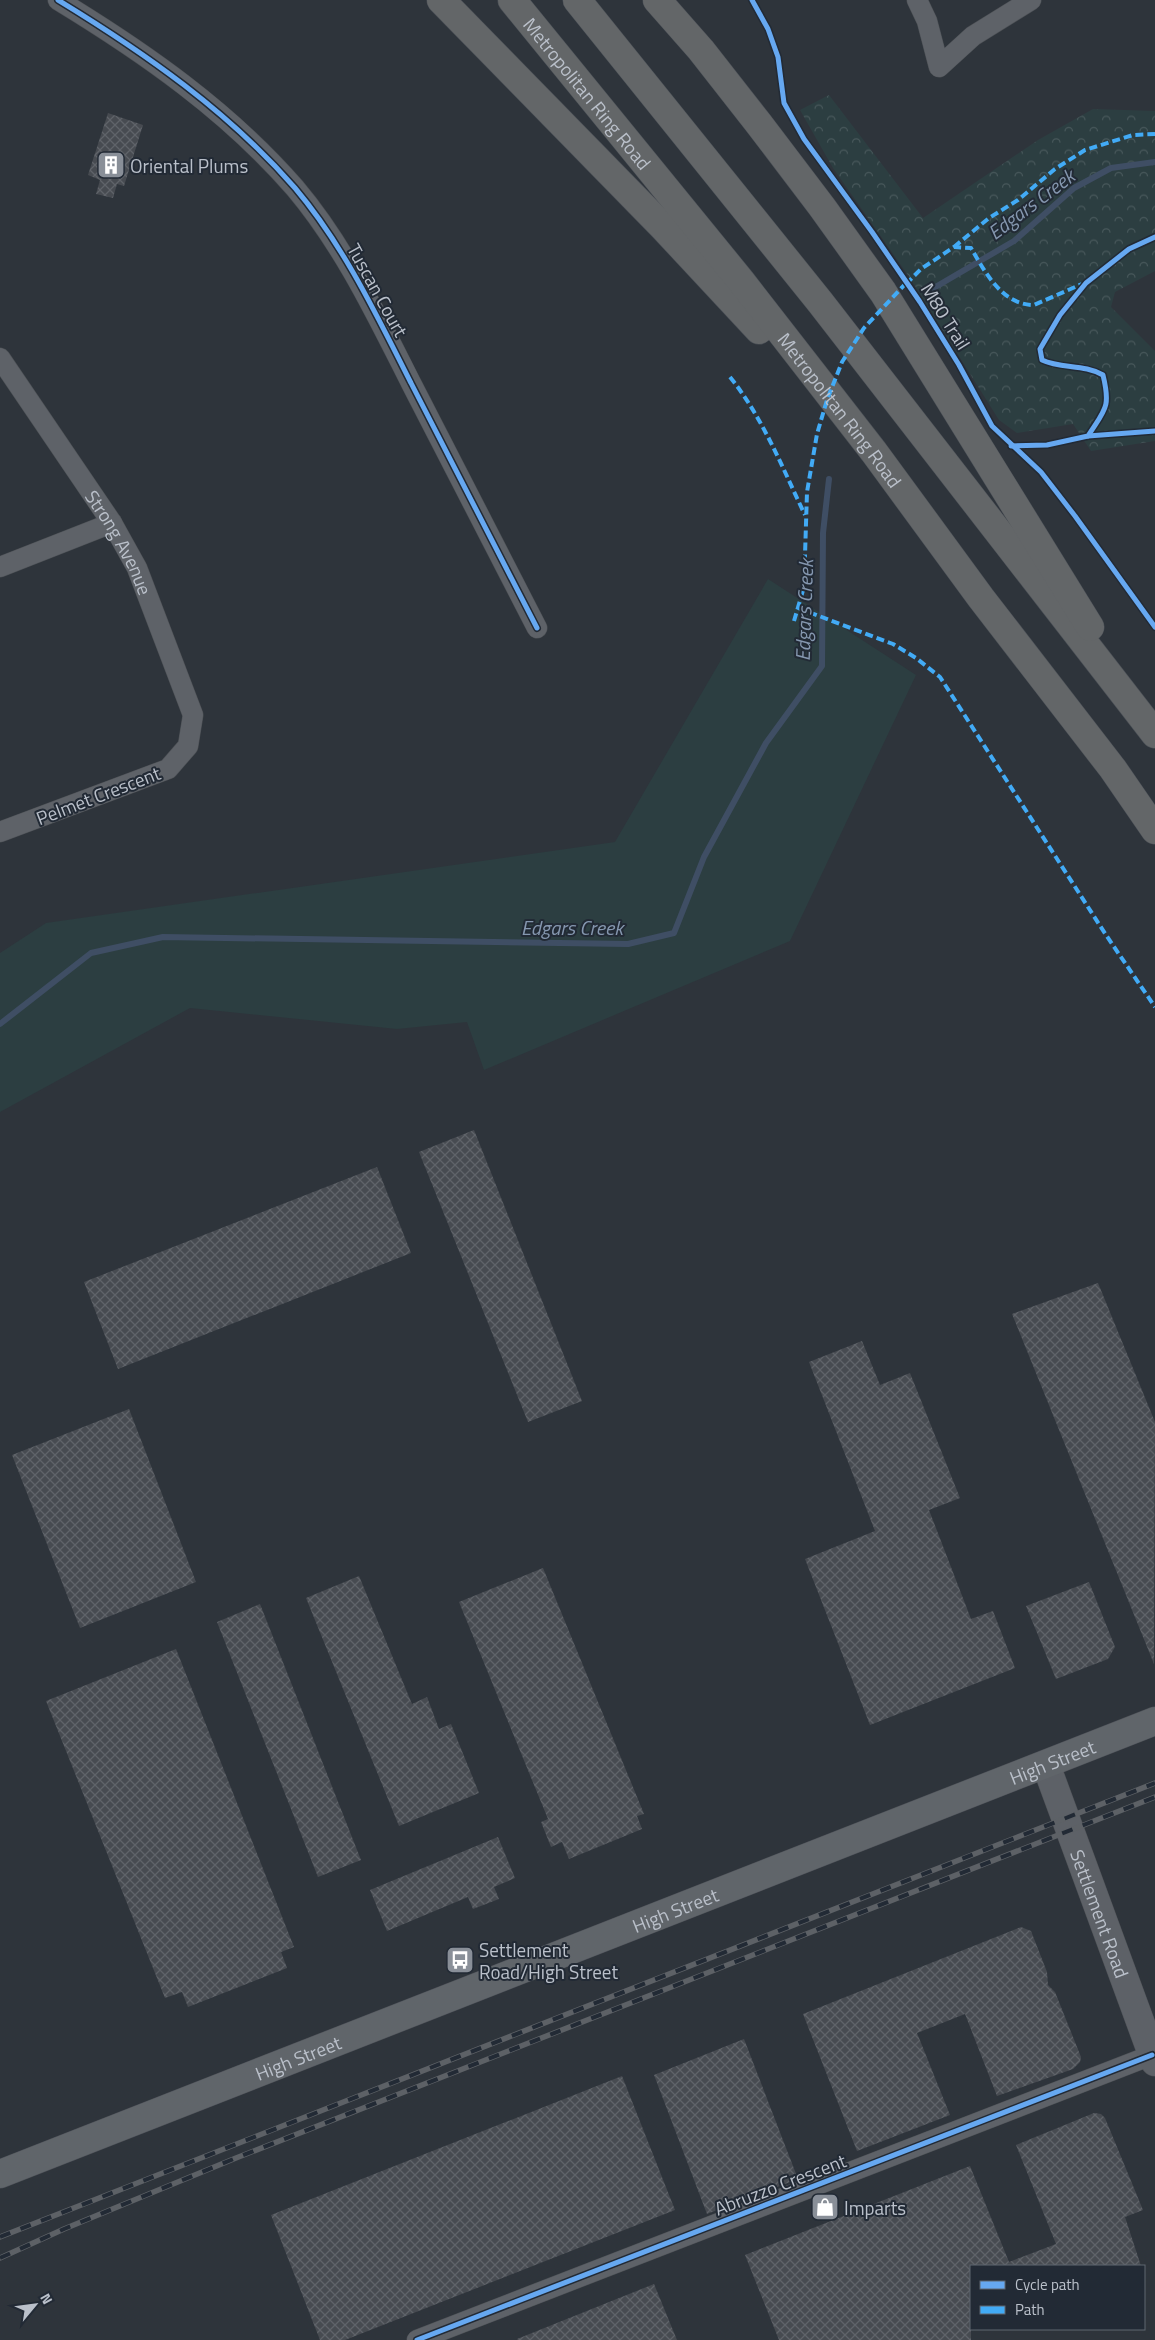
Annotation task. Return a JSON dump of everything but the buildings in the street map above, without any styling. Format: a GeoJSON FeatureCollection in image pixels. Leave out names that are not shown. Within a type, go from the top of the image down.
{"type":"FeatureCollection","features":[{"type":"Feature","properties":{"kind":"highway"},"geometry":{"type":"LineString","coordinates":[[440,0],[663,226],[874,452]]}},
{"type":"Feature","properties":{"kind":"highway","name":"Metropolitan Ring Road"},"geometry":{"type":"LineString","coordinates":[[512,0],[741,281],[874,452],[981,598],[1113,769],[1155,830]]}},
{"type":"Feature","properties":{"kind":"highway"},"geometry":{"type":"LineString","coordinates":[[577,0],[820,302],[1155,734]]}},
{"type":"Feature","properties":{"kind":"highway"},"geometry":{"type":"LineString","coordinates":[[657,0],[701,50],[759,124],[883,292],[1155,734]]}},
{"type":"Feature","properties":{"kind":"main road","name":"High Street"},"geometry":{"type":"LineString","coordinates":[[0,2174],[1155,1721]]}},
{"type":"Feature","properties":{"kind":"main road","name":"Settlement Road"},"geometry":{"type":"LineString","coordinates":[[1046,1765],[1154,2058]]}},
{"type":"Feature","properties":{"kind":"street","name":"Tuscan Court"},"geometry":{"type":"LineString","coordinates":[[58,0],[131,45],[178,79],[232,123],[295,189],[334,241],[367,298],[537,628]]}},
{"type":"Feature","properties":{"kind":"street"},"geometry":{"type":"LineString","coordinates":[[917,0],[927,22],[939,67],[972,36],[1031,0]]}},
{"type":"Feature","properties":{"kind":"street","name":"Strong Avenue"},"geometry":{"type":"LineString","coordinates":[[0,358],[112,523],[137,568],[193,715],[188,746]]}},
{"type":"Feature","properties":{"kind":"street"},"geometry":{"type":"LineString","coordinates":[[0,567],[112,523]]}},
{"type":"Feature","properties":{"kind":"street","name":"Pelmet Crescent"},"geometry":{"type":"LineString","coordinates":[[0,832],[168,768],[188,746]]}},
{"type":"Feature","properties":{"kind":"street","name":"Abruzzo Crescent"},"geometry":{"type":"LineString","coordinates":[[417,2340],[1154,2058]]}},
{"type":"Feature","properties":{"kind":"green space"},"geometry":{"type":"Polygon","coordinates":[[[829,95],[923,218],[1038,140],[1093,109],[1155,111],[1155,271],[1115,292],[1111,307],[1155,351],[1155,441],[1091,451],[1073,424],[1017,433],[999,420],[910,278],[833,168],[800,110],[829,95]]]}},
{"type":"Feature","properties":{"kind":"green space"},"geometry":{"type":"Polygon","coordinates":[[[768,579],[916,675],[790,941],[484,1070],[467,1022],[397,1029],[190,1008],[0,1112],[0,953],[46,923],[615,842],[768,579]]]}},
{"type":"Feature","properties":{"kind":"waterway","name":"Edgars Creek"},"geometry":{"type":"LineString","coordinates":[[932,289],[1014,241],[1074,188],[1111,168],[1155,162]]}},
{"type":"Feature","properties":{"kind":"waterway","name":"Edgars Creek"},"geometry":{"type":"LineString","coordinates":[[0,1024],[91,953],[163,937],[628,944],[674,933],[704,857],[766,743],[822,666],[823,533],[829,479]]}},
{"type":"Feature","properties":{"kind":"railway"},"geometry":{"type":"LineString","coordinates":[[0,2237],[1155,1783]]}},
{"type":"Feature","properties":{"kind":"railway"},"geometry":{"type":"LineString","coordinates":[[0,2258],[64,2229],[236,2158],[1155,1797]]}},
{"type":"Feature","properties":{"kind":"marked path"},"geometry":{"type":"LineString","coordinates":[[954,247],[989,218],[1018,200],[1055,169],[1085,150],[1133,135],[1155,134]]}},
{"type":"Feature","properties":{"kind":"marked path"},"geometry":{"type":"LineString","coordinates":[[906,284],[921,269],[954,247],[971,248],[996,286],[1023,304],[1034,305],[1082,284]]}},
{"type":"Feature","properties":{"kind":"marked path"},"geometry":{"type":"LineString","coordinates":[[794,621],[804,587],[807,492],[817,434],[827,400],[842,362],[864,328],[909,280]]}},
{"type":"Feature","properties":{"kind":"marked path"},"geometry":{"type":"LineString","coordinates":[[730,377],[762,426],[805,515]]}},
{"type":"Feature","properties":{"kind":"marked path"},"geometry":{"type":"LineString","coordinates":[[798,608],[893,644],[916,658],[940,677],[1106,935],[1155,1007]]}},
{"type":"Feature","properties":{"kind":"cycle path"},"geometry":{"type":"LineString","coordinates":[[58,0],[154,62],[214,109],[269,160],[313,210],[359,282],[537,628]]}},
{"type":"Feature","properties":{"kind":"cycle path","name":"M80 Trail"},"geometry":{"type":"LineString","coordinates":[[752,0],[768,29],[778,57],[784,103],[804,139],[920,302],[959,365],[992,426],[1041,472],[1155,627]]}},
{"type":"Feature","properties":{"kind":"cycle path"},"geometry":{"type":"LineString","coordinates":[[1011,446],[1047,445],[1088,436],[1105,408],[1106,395],[1103,375],[1088,369],[1049,363],[1042,360],[1040,349],[1060,315],[1086,283],[1129,249],[1155,237]]}},
{"type":"Feature","properties":{"kind":"cycle path"},"geometry":{"type":"LineString","coordinates":[[1088,436],[1155,431]]}},
{"type":"Feature","properties":{"kind":"cycle path"},"geometry":{"type":"LineString","coordinates":[[417,2340],[1152,2055]]}},
{"type":"Feature","properties":{"kind":"place","name":"Oriental Plums"},"geometry":{"type":"Point","coordinates":[111,165]}},
{"type":"Feature","properties":{"kind":"place","name":"Settlement Road/High Street"},"geometry":{"type":"Point","coordinates":[460,1960]}},
{"type":"Feature","properties":{"kind":"place","name":"Imparts"},"geometry":{"type":"Point","coordinates":[825,2207]}}]}
